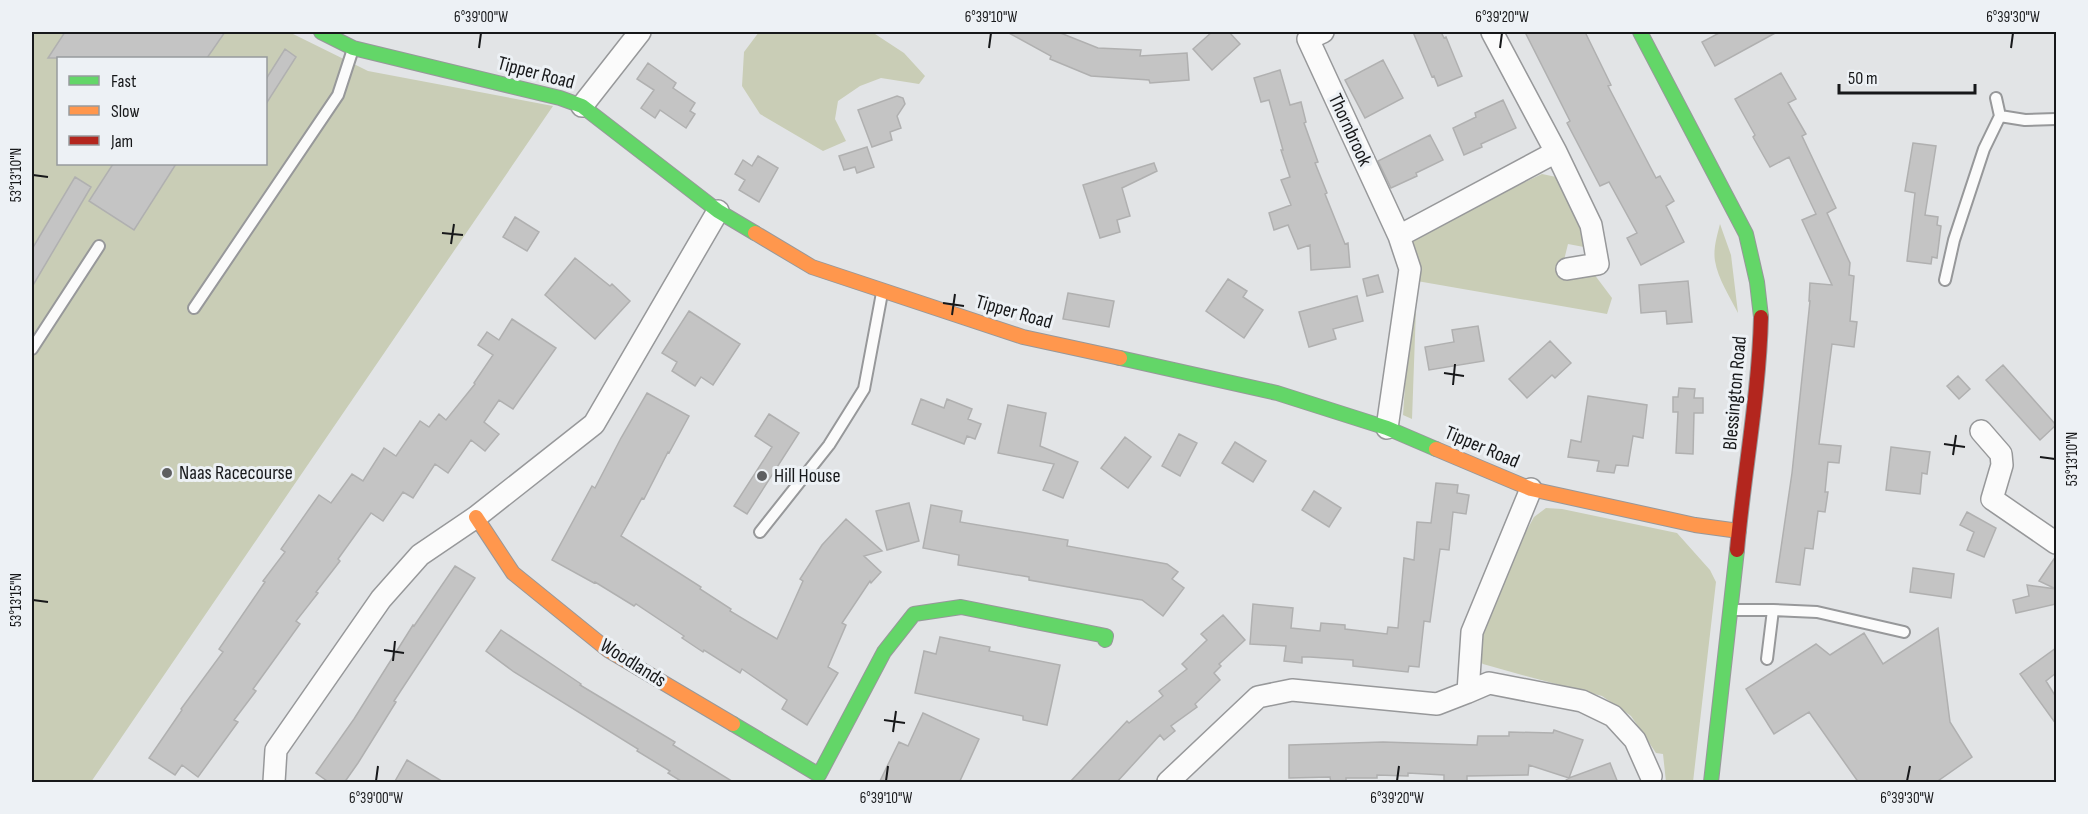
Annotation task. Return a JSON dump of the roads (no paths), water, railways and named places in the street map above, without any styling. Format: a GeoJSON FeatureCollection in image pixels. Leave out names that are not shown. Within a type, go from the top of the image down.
{"type":"FeatureCollection","features":[{"type":"Feature","properties":{"kind":"street","name":"Tipper Road"},"geometry":{"type":"LineString","coordinates":[[321,32],[353,48],[560,98],[582,106],[718,211],[812,267],[1023,337],[1276,393],[1387,428],[1531,489],[1695,525],[1738,531]]}},
{"type":"Feature","properties":{"kind":"street"},"geometry":{"type":"LineString","coordinates":[[582,106],[640,32]]}},
{"type":"Feature","properties":{"kind":"street","name":"Thornbrook"},"geometry":{"type":"LineString","coordinates":[[1323,32],[1308,39],[1399,236],[1410,269],[1387,428]]}},
{"type":"Feature","properties":{"kind":"street"},"geometry":{"type":"LineString","coordinates":[[1492,32],[1556,152],[1591,225],[1598,264],[1568,269]]}},
{"type":"Feature","properties":{"kind":"street","name":"Blessington Road"},"geometry":{"type":"LineString","coordinates":[[1640,32],[1746,234],[1757,282],[1761,314],[1760,347],[1738,531],[1732,610],[1711,783]]}},
{"type":"Feature","properties":{"kind":"street"},"geometry":{"type":"LineString","coordinates":[[1399,236],[1556,152]]}},
{"type":"Feature","properties":{"kind":"street"},"geometry":{"type":"LineString","coordinates":[[274,783],[276,750],[381,599],[420,555],[476,517],[594,424],[718,211]]}},
{"type":"Feature","properties":{"kind":"street"},"geometry":{"type":"LineString","coordinates":[[1981,431],[2001,454],[2002,465],[1992,499],[2056,543]]}},
{"type":"Feature","properties":{"kind":"street"},"geometry":{"type":"LineString","coordinates":[[1468,692],[1472,632],[1531,489]]}},
{"type":"Feature","properties":{"kind":"street","name":"Woodlands"},"geometry":{"type":"LineString","coordinates":[[476,517],[513,573],[608,650],[817,779],[884,652],[914,614],[961,607],[1106,636],[1106,640]]}},
{"type":"Feature","properties":{"kind":"street"},"geometry":{"type":"LineString","coordinates":[[1168,783],[1258,697],[1292,690],[1437,704],[1489,683],[1582,701],[1613,716],[1635,740],[1651,776]]}},
{"type":"Feature","properties":{"kind":"lane"},"geometry":{"type":"LineString","coordinates":[[194,308],[338,95],[353,48]]}},
{"type":"Feature","properties":{"kind":"lane"},"geometry":{"type":"LineString","coordinates":[[1945,280],[1954,240],[1984,149],[2000,116],[1996,98]]}},
{"type":"Feature","properties":{"kind":"lane"},"geometry":{"type":"LineString","coordinates":[[2000,116],[2025,120],[2056,119]]}},
{"type":"Feature","properties":{"kind":"lane"},"geometry":{"type":"LineString","coordinates":[[32,349],[99,246]]}},
{"type":"Feature","properties":{"kind":"lane"},"geometry":{"type":"LineString","coordinates":[[760,532],[828,445],[864,389],[882,290]]}},
{"type":"Feature","properties":{"kind":"lane"},"geometry":{"type":"LineString","coordinates":[[1732,610],[1817,612],[1904,632]]}},
{"type":"Feature","properties":{"kind":"lane"},"geometry":{"type":"LineString","coordinates":[[1767,659],[1773,610]]}},
{"type":"Feature","properties":{"kind":"place","name":"Naas Racecourse"},"geometry":{"type":"Point","coordinates":[167,473]}},
{"type":"Feature","properties":{"kind":"place","name":"Hill House"},"geometry":{"type":"Point","coordinates":[762,476]}}]}
